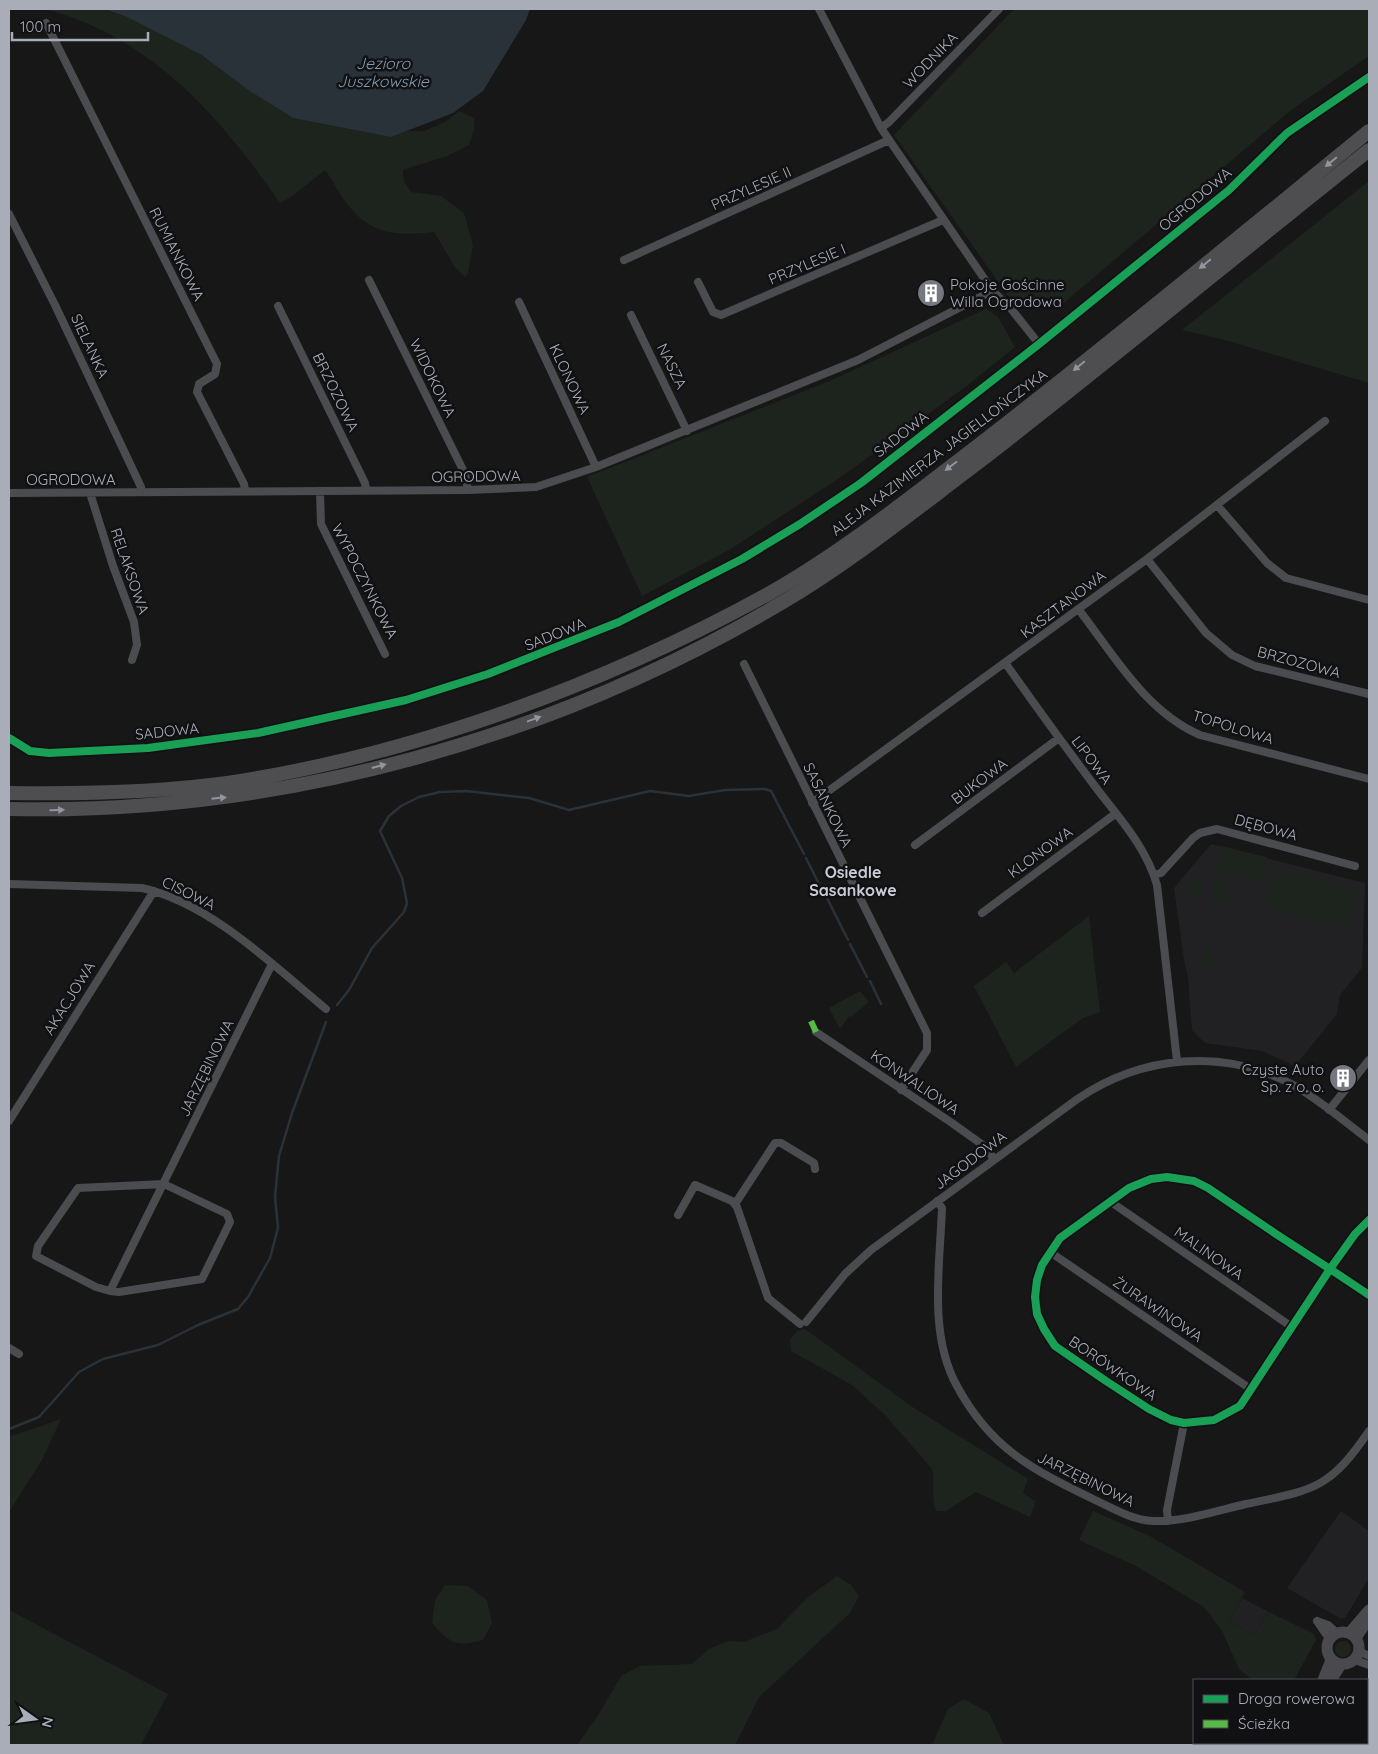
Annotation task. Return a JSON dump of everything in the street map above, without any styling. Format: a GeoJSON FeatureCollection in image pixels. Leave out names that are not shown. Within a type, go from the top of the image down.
{"type":"FeatureCollection","features":[{"type":"Feature","properties":{"kind":"highway","name":"ALEJA KAZIMIERZA JAGIELLOŃCZYKA"},"geometry":{"type":"LineString","coordinates":[[9,793],[129,792],[226,783],[327,764],[468,725],[571,688],[669,645],[772,591],[867,530],[1020,413],[1369,131]]}},
{"type":"Feature","properties":{"kind":"highway","name":"ALEJA KAZIMIERZA JAGIELLOŃCZYKA"},"geometry":{"type":"LineString","coordinates":[[9,809],[130,807],[227,797],[333,779],[478,740],[578,703],[684,656],[784,601],[882,536],[1051,406],[1369,150]]}},
{"type":"Feature","properties":{"kind":"main road"},"geometry":{"type":"LineString","coordinates":[[1343,1636],[1361,1656],[1351,1663],[1336,1662],[1327,1650],[1369,1610]]}},
{"type":"Feature","properties":{"kind":"main road"},"geometry":{"type":"LineString","coordinates":[[1343,1636],[1369,1618]]}},
{"type":"Feature","properties":{"kind":"main road"},"geometry":{"type":"LineString","coordinates":[[1324,1679],[1336,1662]]}},
{"type":"Feature","properties":{"kind":"main road"},"geometry":{"type":"LineString","coordinates":[[1331,1679],[1336,1662]]}},
{"type":"Feature","properties":{"kind":"street"},"geometry":{"type":"LineString","coordinates":[[818,9],[880,128],[992,290],[1012,310],[1040,344]]}},
{"type":"Feature","properties":{"kind":"street","name":"WODNIKA"},"geometry":{"type":"LineString","coordinates":[[880,128],[998,9]]}},
{"type":"Feature","properties":{"kind":"street","name":"RUMIANKOWA"},"geometry":{"type":"LineString","coordinates":[[46,23],[217,364],[215,374],[199,384],[197,392],[244,484],[245,491]]}},
{"type":"Feature","properties":{"kind":"street","name":"OGRODOWA"},"geometry":{"type":"LineString","coordinates":[[1040,344],[1229,190],[1287,133],[1369,76]]}},
{"type":"Feature","properties":{"kind":"street","name":"PRZYLESIE II"},"geometry":{"type":"LineString","coordinates":[[624,260],[889,140]]}},
{"type":"Feature","properties":{"kind":"street","name":"SIELANKA"},"geometry":{"type":"LineString","coordinates":[[9,214],[56,305],[141,486],[142,492]]}},
{"type":"Feature","properties":{"kind":"street","name":"PRZYLESIE I"},"geometry":{"type":"LineString","coordinates":[[698,282],[713,312],[721,315],[943,220]]}},
{"type":"Feature","properties":{"kind":"street","name":"WIDOKOWA"},"geometry":{"type":"LineString","coordinates":[[369,280],[465,474],[468,490]]}},
{"type":"Feature","properties":{"kind":"street","name":"OGRODOWA"},"geometry":{"type":"LineString","coordinates":[[9,493],[468,490],[536,487],[596,467],[858,360],[992,290]]}},
{"type":"Feature","properties":{"kind":"street","name":"KLONOWA"},"geometry":{"type":"LineString","coordinates":[[519,302],[596,467]]}},
{"type":"Feature","properties":{"kind":"street","name":"BRZOZOWA"},"geometry":{"type":"LineString","coordinates":[[278,306],[366,483],[366,490]]}},
{"type":"Feature","properties":{"kind":"street","name":"NASZA"},"geometry":{"type":"LineString","coordinates":[[631,315],[687,431]]}},
{"type":"Feature","properties":{"kind":"street","name":"SADOWA"},"geometry":{"type":"LineString","coordinates":[[9,738],[30,751],[50,753],[148,748],[258,734],[406,700],[488,674],[559,648],[675,595],[800,524],[861,483],[1040,344]]}},
{"type":"Feature","properties":{"kind":"street","name":"KASZTANOWA"},"geometry":{"type":"LineString","coordinates":[[812,803],[1079,610],[1325,421]]}},
{"type":"Feature","properties":{"kind":"street","name":"WYPOCZYNKOWA"},"geometry":{"type":"LineString","coordinates":[[320,491],[321,524],[386,654]]}},
{"type":"Feature","properties":{"kind":"street","name":"RELAKSOWA"},"geometry":{"type":"LineString","coordinates":[[90,492],[113,566],[134,622],[137,645],[132,660]]}},
{"type":"Feature","properties":{"kind":"street"},"geometry":{"type":"LineString","coordinates":[[1217,505],[1267,563],[1286,578],[1369,600]]}},
{"type":"Feature","properties":{"kind":"street","name":"BRZOZOWA"},"geometry":{"type":"LineString","coordinates":[[1147,559],[1206,633],[1232,655],[1254,666],[1369,694]]}},
{"type":"Feature","properties":{"kind":"street","name":"TOPOLOWA"},"geometry":{"type":"LineString","coordinates":[[1079,610],[1145,695],[1162,713],[1181,726],[1200,735],[1369,779]]}},
{"type":"Feature","properties":{"kind":"street","name":"SASANKOWA"},"geometry":{"type":"LineString","coordinates":[[744,664],[927,1033],[927,1050],[902,1090]]}},
{"type":"Feature","properties":{"kind":"street","name":"LIPOWA"},"geometry":{"type":"LineString","coordinates":[[1006,664],[1058,738],[1140,845],[1154,875],[1157,885],[1177,1061]]}},
{"type":"Feature","properties":{"kind":"street","name":"BUKOWA"},"geometry":{"type":"LineString","coordinates":[[915,845],[1058,738]]}},
{"type":"Feature","properties":{"kind":"street","name":"KLONOWA"},"geometry":{"type":"LineString","coordinates":[[982,913],[1115,814]]}},
{"type":"Feature","properties":{"kind":"street","name":"DĘBOWA"},"geometry":{"type":"LineString","coordinates":[[1154,875],[1161,873],[1196,835],[1217,829],[1355,866]]}},
{"type":"Feature","properties":{"kind":"street","name":"CISOWA"},"geometry":{"type":"LineString","coordinates":[[9,884],[142,888],[154,890],[202,913],[272,964],[326,1009]]}},
{"type":"Feature","properties":{"kind":"street","name":"AKACJOWA"},"geometry":{"type":"LineString","coordinates":[[9,1121],[154,890]]}},
{"type":"Feature","properties":{"kind":"street","name":"JARZĘBINOWA"},"geometry":{"type":"LineString","coordinates":[[110,1291],[272,964]]}},
{"type":"Feature","properties":{"kind":"street","name":"KONWALIOWA"},"geometry":{"type":"LineString","coordinates":[[816,1032],[987,1148],[994,1160]]}},
{"type":"Feature","properties":{"kind":"street"},"geometry":{"type":"LineString","coordinates":[[1329,1110],[1369,1060]]}},
{"type":"Feature","properties":{"kind":"street","name":"JAGODOWA"},"geometry":{"type":"LineString","coordinates":[[735,1204],[768,1298],[803,1323],[834,1286],[871,1250],[1101,1084],[1142,1067],[1177,1061],[1217,1061],[1263,1071],[1296,1087],[1369,1140]]}},
{"type":"Feature","properties":{"kind":"street"},"geometry":{"type":"LineString","coordinates":[[678,1215],[695,1185],[700,1185],[735,1204],[775,1143],[781,1143],[814,1163],[815,1169]]}},
{"type":"Feature","properties":{"kind":"street","name":"BORÓWKOWA"},"geometry":{"type":"LineString","coordinates":[[1330,1269],[1208,1188],[1194,1181],[1180,1178],[1151,1179],[1129,1188],[1060,1238],[1050,1252],[1037,1280],[1035,1297],[1037,1314],[1055,1346],[1148,1409],[1172,1420],[1184,1423],[1214,1420],[1240,1406],[1330,1269],[1355,1234],[1369,1220]]}},
{"type":"Feature","properties":{"kind":"street"},"geometry":{"type":"LineString","coordinates":[[164,1184],[227,1214],[230,1222],[202,1280],[119,1292],[110,1291],[96,1288],[36,1256],[38,1246],[78,1188],[164,1184]]}},
{"type":"Feature","properties":{"kind":"street","name":"JARZĘBINOWA"},"geometry":{"type":"LineString","coordinates":[[937,1201],[942,1208],[939,1312],[941,1334],[948,1368],[970,1408],[985,1429],[1024,1464],[1049,1478],[1122,1513],[1140,1519],[1168,1521],[1297,1493],[1318,1485],[1345,1465],[1369,1430]]}},
{"type":"Feature","properties":{"kind":"street","name":"MALINOWA"},"geometry":{"type":"LineString","coordinates":[[1111,1202],[1292,1328]]}},
{"type":"Feature","properties":{"kind":"street","name":"ŻURAWINOWA"},"geometry":{"type":"LineString","coordinates":[[1050,1252],[1252,1390]]}},
{"type":"Feature","properties":{"kind":"street"},"geometry":{"type":"LineString","coordinates":[[1330,1269],[1369,1295]]}},
{"type":"Feature","properties":{"kind":"street"},"geometry":{"type":"LineString","coordinates":[[9,1348],[19,1354]]}},
{"type":"Feature","properties":{"kind":"street"},"geometry":{"type":"LineString","coordinates":[[1168,1521],[1167,1510],[1184,1423]]}},
{"type":"Feature","properties":{"kind":"street"},"geometry":{"type":"LineString","coordinates":[[1361,1656],[1369,1665]]}},
{"type":"Feature","properties":{"kind":"shaded area"},"geometry":{"type":"Polygon","coordinates":[[[44,9],[104,9],[127,17],[197,52],[251,92],[293,118],[391,137],[406,131],[424,131],[445,122],[459,111],[474,118],[474,130],[469,145],[447,156],[403,170],[404,181],[411,192],[441,196],[464,213],[473,245],[468,273],[465,277],[455,267],[434,232],[394,233],[373,227],[363,220],[344,200],[325,170],[291,197],[280,203],[233,140],[207,111],[149,59],[117,38],[82,21],[44,9]]]}},
{"type":"Feature","properties":{"kind":"shaded area"},"geometry":{"type":"Polygon","coordinates":[[[1014,9],[1369,9],[1369,56],[1291,110],[1059,307],[1009,297],[894,135],[1014,9]]]}},
{"type":"Feature","properties":{"kind":"shaded area"},"geometry":{"type":"Polygon","coordinates":[[[1369,181],[1369,383],[1225,340],[1182,330],[1369,181]]]}},
{"type":"Feature","properties":{"kind":"shaded area"},"geometry":{"type":"Polygon","coordinates":[[[986,309],[998,317],[1015,347],[964,388],[841,477],[729,550],[642,596],[587,477],[832,380],[986,309]]]}},
{"type":"Feature","properties":{"kind":"shaded area"},"geometry":{"type":"Polygon","coordinates":[[[1211,844],[1365,883],[1362,968],[1340,995],[1337,1014],[1295,1066],[1262,1051],[1205,1043],[1192,1030],[1188,978],[1174,888],[1211,844]]]}},
{"type":"Feature","properties":{"kind":"shaded area"},"geometry":{"type":"Polygon","coordinates":[[[1222,846],[1266,857],[1260,882],[1216,871],[1222,846]]]}},
{"type":"Feature","properties":{"kind":"shaded area"},"geometry":{"type":"Polygon","coordinates":[[[1275,869],[1356,889],[1347,927],[1265,908],[1275,869]]]}},
{"type":"Feature","properties":{"kind":"shaded area"},"geometry":{"type":"Polygon","coordinates":[[[1196,878],[1199,878],[1201,896],[1195,899],[1186,892],[1196,878]]]}},
{"type":"Feature","properties":{"kind":"shaded area"},"geometry":{"type":"Polygon","coordinates":[[[1216,878],[1229,881],[1223,907],[1210,904],[1216,878]]]}},
{"type":"Feature","properties":{"kind":"shaded area"},"geometry":{"type":"Polygon","coordinates":[[[1089,916],[1100,1012],[1083,1018],[1016,1067],[974,986],[1006,962],[1014,973],[1089,916]]]}},
{"type":"Feature","properties":{"kind":"shaded area"},"geometry":{"type":"Polygon","coordinates":[[[1204,947],[1214,950],[1210,967],[1200,965],[1204,947]]]}},
{"type":"Feature","properties":{"kind":"shaded area"},"geometry":{"type":"Polygon","coordinates":[[[860,991],[869,1002],[851,1017],[849,1016],[840,1029],[829,1008],[860,991]]]}},
{"type":"Feature","properties":{"kind":"shaded area"},"geometry":{"type":"Polygon","coordinates":[[[805,1329],[914,1408],[1028,1479],[1023,1493],[1036,1502],[1030,1517],[976,1492],[946,1511],[936,1511],[933,1500],[932,1469],[886,1416],[852,1385],[791,1351],[790,1339],[797,1331],[805,1329]]]}},
{"type":"Feature","properties":{"kind":"shaded area"},"geometry":{"type":"Polygon","coordinates":[[[61,1419],[42,1460],[9,1512],[9,1437],[61,1419]]]}},
{"type":"Feature","properties":{"kind":"shaded area"},"geometry":{"type":"Polygon","coordinates":[[[1093,1511],[1150,1536],[1245,1592],[1229,1621],[1254,1635],[1269,1612],[1314,1634],[1316,1640],[1295,1679],[1252,1679],[1239,1669],[1222,1631],[1204,1607],[1136,1566],[1079,1540],[1093,1511]]]}},
{"type":"Feature","properties":{"kind":"shaded area"},"geometry":{"type":"Polygon","coordinates":[[[1341,1511],[1369,1531],[1369,1578],[1345,1618],[1341,1619],[1287,1588],[1341,1511]]]}},
{"type":"Feature","properties":{"kind":"shaded area"},"geometry":{"type":"Polygon","coordinates":[[[837,1576],[851,1585],[859,1596],[850,1613],[759,1697],[735,1745],[577,1745],[597,1717],[621,1676],[640,1666],[692,1664],[709,1649],[728,1641],[744,1642],[777,1629],[808,1597],[837,1576]]]}},
{"type":"Feature","properties":{"kind":"shaded area"},"geometry":{"type":"Polygon","coordinates":[[[445,1585],[468,1586],[487,1600],[492,1623],[483,1640],[466,1643],[454,1642],[444,1636],[432,1623],[435,1600],[445,1585]]]}},
{"type":"Feature","properties":{"kind":"shaded area"},"geometry":{"type":"Polygon","coordinates":[[[1242,1598],[1269,1612],[1254,1635],[1229,1621],[1242,1598]]]}},
{"type":"Feature","properties":{"kind":"shaded area"},"geometry":{"type":"Polygon","coordinates":[[[9,1610],[168,1694],[141,1745],[9,1745],[9,1610]]]}},
{"type":"Feature","properties":{"kind":"shaded area"},"geometry":{"type":"Polygon","coordinates":[[[1343,1641],[1349,1643],[1351,1649],[1349,1655],[1343,1657],[1337,1655],[1335,1649],[1337,1643],[1343,1641]]]}},
{"type":"Feature","properties":{"kind":"shaded area"},"geometry":{"type":"Polygon","coordinates":[[[964,1699],[989,1713],[1004,1745],[932,1745],[948,1709],[964,1699]]]}},
{"type":"Feature","properties":{"kind":"water","name":"Jezioro Juszkowskie"},"geometry":{"type":"Polygon","coordinates":[[[105,9],[530,9],[526,20],[483,91],[453,113],[391,137],[293,118],[251,92],[200,54],[127,17],[105,9]]]}},
{"type":"Feature","properties":{"kind":"waterway"},"geometry":{"type":"LineString","coordinates":[[337,1005],[349,990],[372,948],[404,912],[407,903],[402,878],[380,831],[389,816],[401,806],[419,797],[440,792],[466,791],[529,798],[569,810],[650,791],[689,796],[725,790],[765,789],[771,791],[804,854]]}},
{"type":"Feature","properties":{"kind":"waterway"},"geometry":{"type":"LineString","coordinates":[[806,858],[824,894]]}},
{"type":"Feature","properties":{"kind":"waterway"},"geometry":{"type":"LineString","coordinates":[[827,898],[848,940]]}},
{"type":"Feature","properties":{"kind":"waterway"},"geometry":{"type":"LineString","coordinates":[[850,944],[867,977]]}},
{"type":"Feature","properties":{"kind":"waterway"},"geometry":{"type":"LineString","coordinates":[[870,981],[881,1004]]}},
{"type":"Feature","properties":{"kind":"waterway"},"geometry":{"type":"LineString","coordinates":[[103,1359],[158,1345],[198,1325],[238,1309],[248,1297],[270,1258],[278,1228],[275,1197],[279,1156],[292,1113],[326,1022]]}},
{"type":"Feature","properties":{"kind":"waterway"},"geometry":{"type":"LineString","coordinates":[[9,1429],[39,1417],[79,1372],[101,1360]]}},
{"type":"Feature","properties":{"kind":"marked path"},"geometry":{"type":"LineString","coordinates":[[811,1021],[816,1032]]}},
{"type":"Feature","properties":{"kind":"cycle path"},"geometry":{"type":"LineString","coordinates":[[9,738],[30,751],[49,753],[148,748],[258,733],[406,700],[488,674],[619,622],[742,559],[800,524],[861,483],[1039,344],[1229,190],[1287,133],[1369,77]]}},
{"type":"Feature","properties":{"kind":"cycle path"},"geometry":{"type":"LineString","coordinates":[[1369,1220],[1355,1234],[1330,1269],[1240,1406],[1214,1420],[1184,1423],[1171,1420],[1149,1409],[1055,1346],[1037,1314],[1035,1297],[1037,1280],[1042,1265],[1060,1238],[1129,1188],[1151,1179],[1167,1177],[1194,1181],[1208,1188],[1276,1234],[1330,1269],[1369,1295]]}},
{"type":"Feature","properties":{"kind":"place","name":"Pokoje Gościnne Willa Ogrodowa"},"geometry":{"type":"Point","coordinates":[931,293]}},
{"type":"Feature","properties":{"kind":"place","name":"Czyste Auto Sp. z o. o."},"geometry":{"type":"Point","coordinates":[1343,1078]}},
{"type":"Feature","properties":{"kind":"district","name":"Osiedle Sasankowe"},"geometry":{"type":"Point","coordinates":[853,881]}}]}
